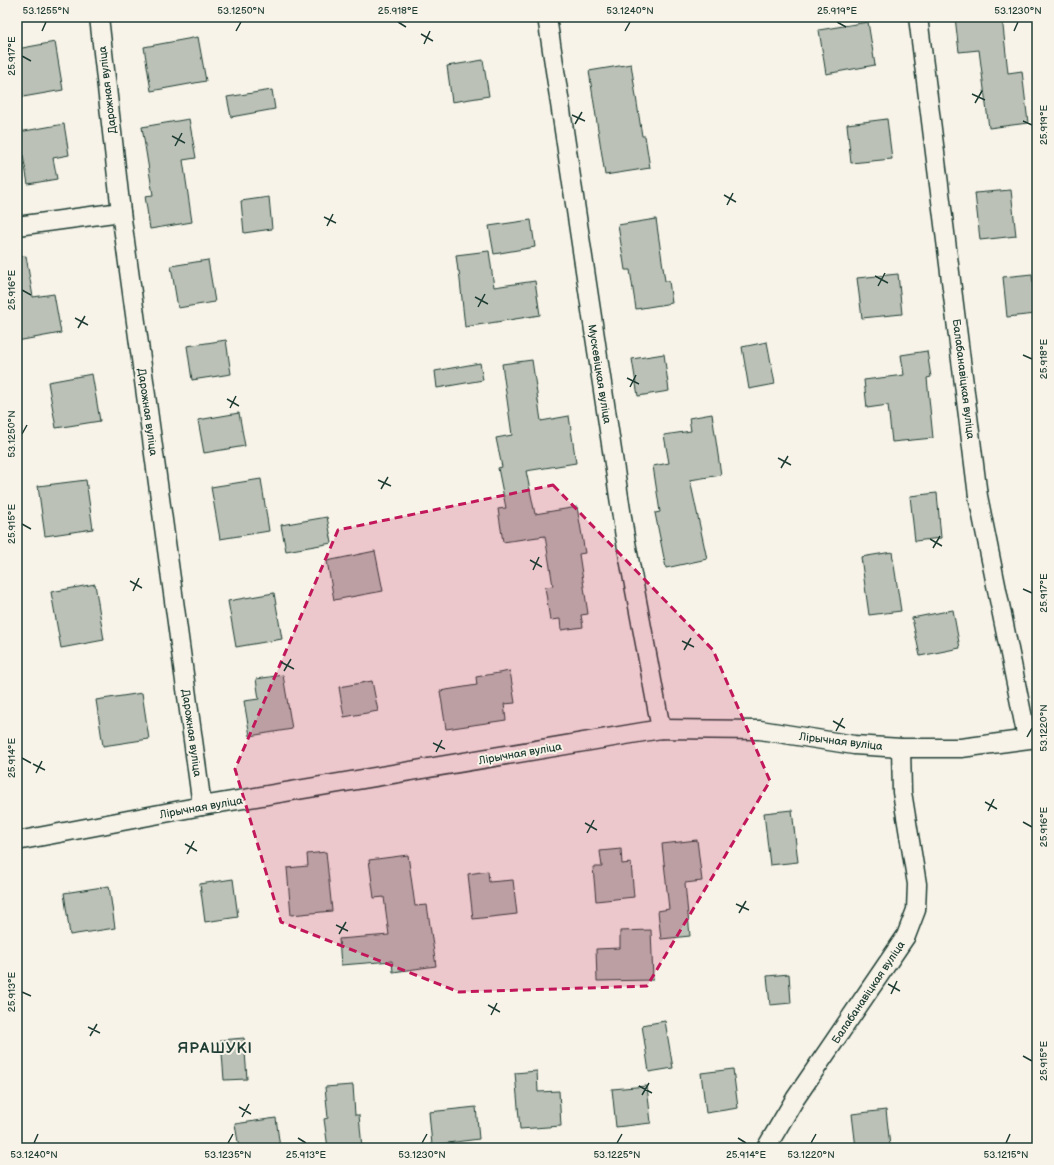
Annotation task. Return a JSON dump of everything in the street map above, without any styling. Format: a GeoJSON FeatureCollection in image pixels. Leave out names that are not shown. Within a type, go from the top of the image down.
{"type":"FeatureCollection","features":[{"type":"Feature","properties":{"kind":"street","name":"Дарожная вуліца"},"geometry":{"type":"LineString","coordinates":[[99,17],[121,212],[202,806]]}},
{"type":"Feature","properties":{"kind":"street","name":"Мускевіцкая вуліца"},"geometry":{"type":"LineString","coordinates":[[547,17],[625,537],[661,729]]}},
{"type":"Feature","properties":{"kind":"street","name":"Балабанавіцкая вуліца"},"geometry":{"type":"LineString","coordinates":[[918,17],[978,496],[1032,738]]}},
{"type":"Feature","properties":{"kind":"street"},"geometry":{"type":"LineString","coordinates":[[17,226],[121,212]]}},
{"type":"Feature","properties":{"kind":"street","name":"Лірычная вуліца"},"geometry":{"type":"LineString","coordinates":[[17,841],[202,806],[661,729],[760,730],[854,745],[901,748],[961,748],[1032,738]]}},
{"type":"Feature","properties":{"kind":"street","name":"Балабанавіцкая вуліца"},"geometry":{"type":"LineString","coordinates":[[766,1148],[795,1099],[906,936],[916,910],[917,884],[902,792],[901,748]]}},
{"type":"Feature","properties":{"kind":"highlighted area"},"geometry":{"type":"Polygon","coordinates":[[[553,485],[713,650],[770,781],[647,986],[459,992],[281,922],[235,769],[338,530],[553,485]]]}},
{"type":"Feature","properties":{"kind":"building"},"geometry":{"type":"Polygon","coordinates":[[[955,17],[1002,17],[1008,73],[1022,71],[1028,123],[989,128],[979,50],[959,52],[955,17]]]}},
{"type":"Feature","properties":{"kind":"building"},"geometry":{"type":"Polygon","coordinates":[[[868,22],[875,65],[826,74],[819,30],[868,22]]]}},
{"type":"Feature","properties":{"kind":"building"},"geometry":{"type":"Polygon","coordinates":[[[198,37],[206,81],[151,91],[144,47],[198,37]]]}},
{"type":"Feature","properties":{"kind":"building"},"geometry":{"type":"Polygon","coordinates":[[[55,42],[63,90],[23,97],[17,61],[17,49],[55,42]]]}},
{"type":"Feature","properties":{"kind":"building"},"geometry":{"type":"Polygon","coordinates":[[[483,60],[489,96],[452,102],[447,66],[483,60]]]}},
{"type":"Feature","properties":{"kind":"building"},"geometry":{"type":"Polygon","coordinates":[[[631,64],[642,136],[645,136],[650,168],[605,175],[589,71],[631,64]]]}},
{"type":"Feature","properties":{"kind":"building"},"geometry":{"type":"Polygon","coordinates":[[[272,90],[275,109],[231,117],[227,97],[272,90]]]}},
{"type":"Feature","properties":{"kind":"building"},"geometry":{"type":"Polygon","coordinates":[[[189,119],[196,158],[183,160],[192,222],[150,229],[145,196],[153,195],[142,127],[189,119]]]}},
{"type":"Feature","properties":{"kind":"building"},"geometry":{"type":"Polygon","coordinates":[[[887,119],[892,159],[851,163],[847,124],[887,119]]]}},
{"type":"Feature","properties":{"kind":"building"},"geometry":{"type":"Polygon","coordinates":[[[64,124],[69,155],[53,158],[57,179],[28,184],[19,132],[64,124]]]}},
{"type":"Feature","properties":{"kind":"building"},"geometry":{"type":"Polygon","coordinates":[[[1011,190],[1016,236],[980,240],[975,193],[1011,190]]]}},
{"type":"Feature","properties":{"kind":"building"},"geometry":{"type":"Polygon","coordinates":[[[269,197],[272,229],[244,233],[241,201],[269,197]]]}},
{"type":"Feature","properties":{"kind":"building"},"geometry":{"type":"Polygon","coordinates":[[[656,219],[665,281],[669,281],[672,303],[636,309],[630,270],[625,270],[618,225],[656,219]]]}},
{"type":"Feature","properties":{"kind":"building"},"geometry":{"type":"Polygon","coordinates":[[[531,220],[535,247],[494,254],[489,226],[531,220]]]}},
{"type":"Feature","properties":{"kind":"building"},"geometry":{"type":"Polygon","coordinates":[[[489,251],[494,287],[535,281],[540,315],[465,327],[456,255],[489,251]]]}},
{"type":"Feature","properties":{"kind":"building"},"geometry":{"type":"Polygon","coordinates":[[[26,256],[33,297],[54,294],[61,333],[17,341],[17,257],[26,256]]]}},
{"type":"Feature","properties":{"kind":"building"},"geometry":{"type":"Polygon","coordinates":[[[208,260],[215,302],[178,308],[171,266],[208,260]]]}},
{"type":"Feature","properties":{"kind":"building"},"geometry":{"type":"Polygon","coordinates":[[[898,274],[902,314],[862,318],[857,278],[898,274]]]}},
{"type":"Feature","properties":{"kind":"building"},"geometry":{"type":"Polygon","coordinates":[[[1032,274],[1036,314],[1007,317],[1003,277],[1032,274]]]}},
{"type":"Feature","properties":{"kind":"building"},"geometry":{"type":"Polygon","coordinates":[[[226,340],[231,374],[192,380],[187,346],[226,340]]]}},
{"type":"Feature","properties":{"kind":"building"},"geometry":{"type":"Polygon","coordinates":[[[767,342],[775,384],[749,389],[742,347],[767,342]]]}},
{"type":"Feature","properties":{"kind":"building"},"geometry":{"type":"Polygon","coordinates":[[[927,351],[931,377],[927,378],[933,438],[892,442],[888,405],[867,408],[864,380],[904,375],[901,355],[927,351]]]}},
{"type":"Feature","properties":{"kind":"building"},"geometry":{"type":"Polygon","coordinates":[[[664,354],[669,391],[638,396],[632,359],[664,354]]]}},
{"type":"Feature","properties":{"kind":"building"},"geometry":{"type":"Polygon","coordinates":[[[532,360],[541,421],[569,416],[576,463],[526,471],[535,514],[577,507],[585,553],[579,554],[588,614],[581,615],[583,627],[561,630],[560,619],[550,620],[545,587],[553,586],[545,536],[503,542],[498,509],[506,508],[498,468],[502,467],[496,438],[512,435],[502,364],[532,360]]]}},
{"type":"Feature","properties":{"kind":"building"},"geometry":{"type":"Polygon","coordinates":[[[480,363],[483,380],[437,388],[435,371],[480,363]]]}},
{"type":"Feature","properties":{"kind":"building"},"geometry":{"type":"Polygon","coordinates":[[[92,374],[100,421],[56,428],[48,382],[92,374]]]}},
{"type":"Feature","properties":{"kind":"building"},"geometry":{"type":"Polygon","coordinates":[[[239,413],[245,446],[204,453],[198,420],[239,413]]]}},
{"type":"Feature","properties":{"kind":"building"},"geometry":{"type":"Polygon","coordinates":[[[712,414],[721,475],[690,480],[707,559],[666,568],[655,513],[660,512],[653,466],[669,463],[664,435],[691,431],[689,418],[712,414]]]}},
{"type":"Feature","properties":{"kind":"building"},"geometry":{"type":"Polygon","coordinates":[[[261,479],[269,531],[220,539],[211,487],[261,479]]]}},
{"type":"Feature","properties":{"kind":"building"},"geometry":{"type":"Polygon","coordinates":[[[86,480],[93,529],[45,536],[38,486],[86,480]]]}},
{"type":"Feature","properties":{"kind":"building"},"geometry":{"type":"Polygon","coordinates":[[[937,493],[941,538],[915,541],[910,496],[937,493]]]}},
{"type":"Feature","properties":{"kind":"building"},"geometry":{"type":"Polygon","coordinates":[[[327,517],[332,543],[286,551],[281,525],[327,517]]]}},
{"type":"Feature","properties":{"kind":"building"},"geometry":{"type":"Polygon","coordinates":[[[375,551],[383,591],[334,600],[327,561],[375,551]]]}},
{"type":"Feature","properties":{"kind":"building"},"geometry":{"type":"Polygon","coordinates":[[[892,552],[901,611],[869,615],[861,557],[892,552]]]}},
{"type":"Feature","properties":{"kind":"building"},"geometry":{"type":"Polygon","coordinates":[[[95,584],[104,640],[61,648],[51,592],[95,584]]]}},
{"type":"Feature","properties":{"kind":"building"},"geometry":{"type":"Polygon","coordinates":[[[274,593],[282,639],[236,647],[228,601],[274,593]]]}},
{"type":"Feature","properties":{"kind":"building"},"geometry":{"type":"Polygon","coordinates":[[[953,610],[960,648],[920,656],[912,618],[953,610]]]}},
{"type":"Feature","properties":{"kind":"building"},"geometry":{"type":"Polygon","coordinates":[[[510,671],[515,703],[504,704],[506,720],[446,729],[440,691],[477,685],[476,677],[510,671]]]}},
{"type":"Feature","properties":{"kind":"building"},"geometry":{"type":"Polygon","coordinates":[[[283,675],[292,729],[250,736],[244,701],[259,699],[256,679],[283,675]]]}},
{"type":"Feature","properties":{"kind":"building"},"geometry":{"type":"Polygon","coordinates":[[[372,681],[378,711],[344,717],[339,687],[372,681]]]}},
{"type":"Feature","properties":{"kind":"building"},"geometry":{"type":"Polygon","coordinates":[[[142,693],[149,739],[103,746],[96,700],[142,693]]]}},
{"type":"Feature","properties":{"kind":"building"},"geometry":{"type":"Polygon","coordinates":[[[792,810],[798,862],[770,865],[764,813],[792,810]]]}},
{"type":"Feature","properties":{"kind":"building"},"geometry":{"type":"Polygon","coordinates":[[[697,840],[702,881],[685,883],[690,936],[661,939],[658,911],[669,909],[662,844],[697,840]]]}},
{"type":"Feature","properties":{"kind":"building"},"geometry":{"type":"Polygon","coordinates":[[[621,849],[622,864],[631,863],[634,897],[596,901],[593,867],[602,867],[600,851],[621,849]]]}},
{"type":"Feature","properties":{"kind":"building"},"geometry":{"type":"Polygon","coordinates":[[[326,852],[332,911],[291,915],[287,868],[308,866],[307,854],[326,852]]]}},
{"type":"Feature","properties":{"kind":"building"},"geometry":{"type":"Polygon","coordinates":[[[408,855],[415,906],[427,905],[436,966],[393,972],[392,961],[341,965],[339,939],[389,935],[384,897],[374,898],[369,860],[408,855]]]}},
{"type":"Feature","properties":{"kind":"building"},"geometry":{"type":"Polygon","coordinates":[[[488,871],[489,882],[513,880],[517,914],[473,919],[468,874],[488,871]]]}},
{"type":"Feature","properties":{"kind":"building"},"geometry":{"type":"Polygon","coordinates":[[[233,879],[238,917],[205,922],[200,884],[233,879]]]}},
{"type":"Feature","properties":{"kind":"building"},"geometry":{"type":"Polygon","coordinates":[[[109,886],[115,928],[70,935],[64,893],[109,886]]]}},
{"type":"Feature","properties":{"kind":"building"},"geometry":{"type":"Polygon","coordinates":[[[651,930],[653,980],[597,981],[596,949],[620,948],[620,931],[651,930]]]}},
{"type":"Feature","properties":{"kind":"building"},"geometry":{"type":"Polygon","coordinates":[[[789,974],[791,1003],[770,1005],[767,976],[789,974]]]}},
{"type":"Feature","properties":{"kind":"building"},"geometry":{"type":"Polygon","coordinates":[[[665,1021],[673,1068],[649,1072],[642,1025],[665,1021]]]}},
{"type":"Feature","properties":{"kind":"building"},"geometry":{"type":"Polygon","coordinates":[[[244,1038],[247,1079],[224,1080],[221,1040],[244,1038]]]}},
{"type":"Feature","properties":{"kind":"building"},"geometry":{"type":"Polygon","coordinates":[[[733,1069],[738,1108],[706,1113],[701,1073],[733,1069]]]}},
{"type":"Feature","properties":{"kind":"building"},"geometry":{"type":"Polygon","coordinates":[[[537,1071],[538,1092],[559,1091],[561,1126],[520,1129],[515,1073],[537,1071]]]}},
{"type":"Feature","properties":{"kind":"building"},"geometry":{"type":"Polygon","coordinates":[[[353,1085],[355,1115],[359,1115],[362,1148],[328,1148],[324,1119],[328,1118],[325,1087],[353,1085]]]}},
{"type":"Feature","properties":{"kind":"building"},"geometry":{"type":"Polygon","coordinates":[[[647,1086],[651,1123],[616,1127],[612,1089],[647,1086]]]}},
{"type":"Feature","properties":{"kind":"building"},"geometry":{"type":"Polygon","coordinates":[[[476,1107],[479,1139],[432,1145],[429,1112],[476,1107]]]}},
{"type":"Feature","properties":{"kind":"building"},"geometry":{"type":"Polygon","coordinates":[[[886,1110],[890,1146],[856,1148],[852,1114],[886,1110]]]}},
{"type":"Feature","properties":{"kind":"building"},"geometry":{"type":"Polygon","coordinates":[[[276,1118],[280,1148],[239,1148],[235,1124],[276,1118]]]}},
{"type":"Feature","properties":{"kind":"district","name":"ЯРАШУКІ"},"geometry":{"type":"Point","coordinates":[215,1048]}}]}
